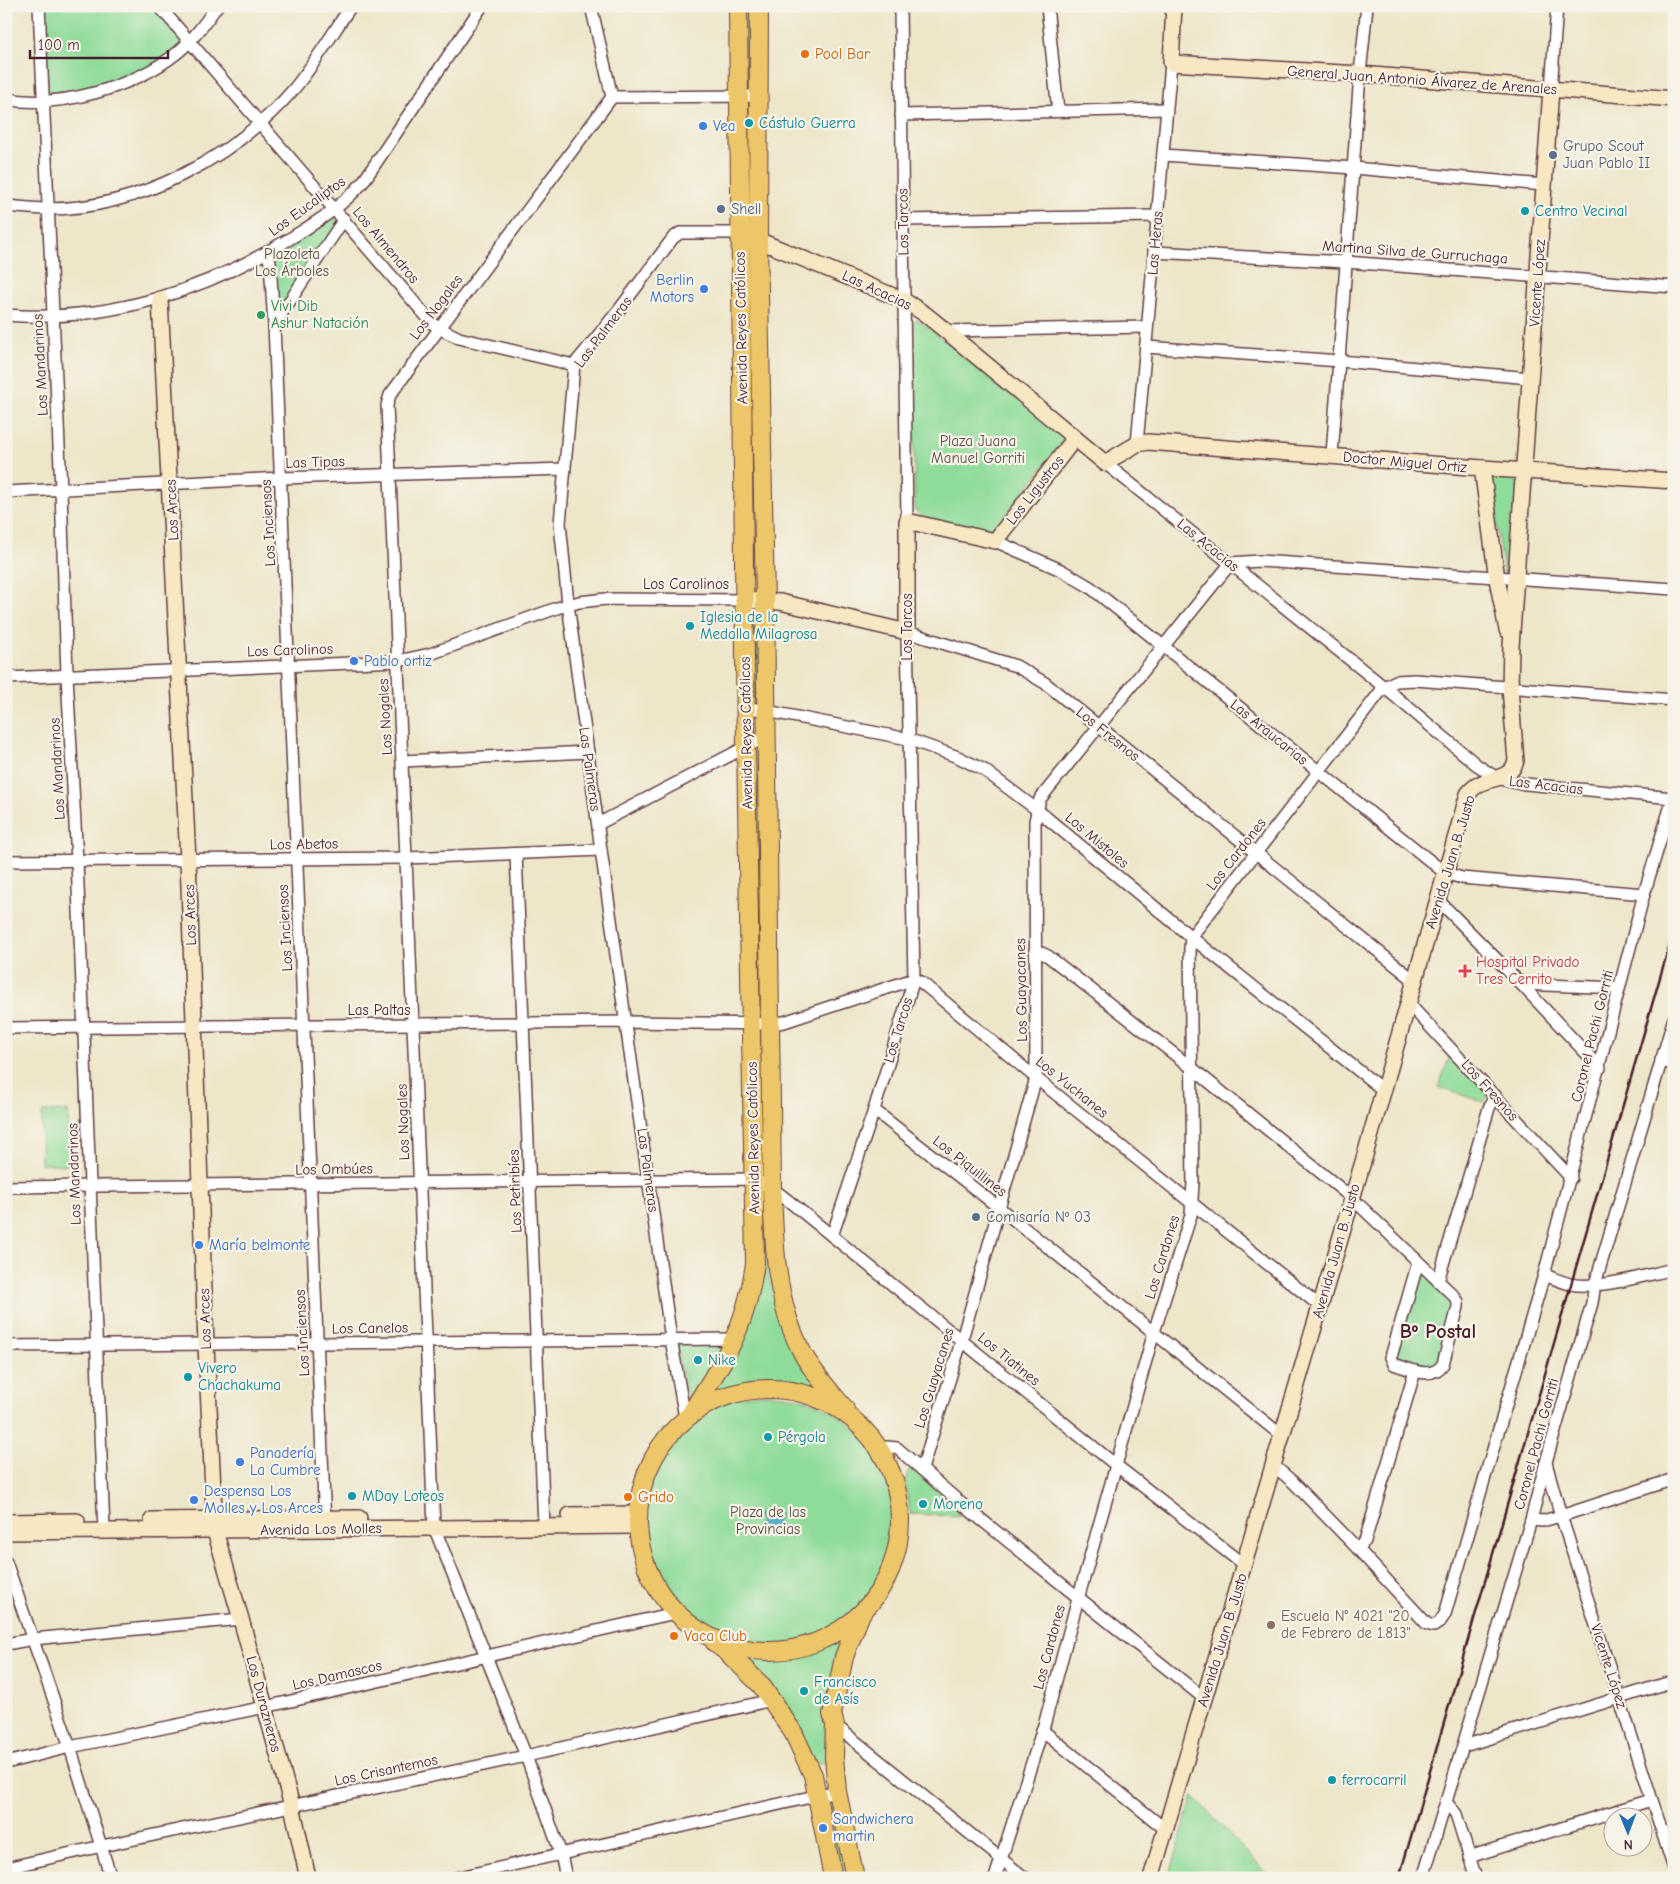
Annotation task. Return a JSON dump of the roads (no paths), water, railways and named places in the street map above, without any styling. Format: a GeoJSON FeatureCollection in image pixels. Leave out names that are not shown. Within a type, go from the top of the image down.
{"type":"FeatureCollection","features":[{"type":"Feature","properties":{"kind":"main road","name":"Avenida Reyes Católicos"},"geometry":{"type":"LineString","coordinates":[[688,1417],[717,1371],[733,1339],[750,1287],[754,1263],[738,6]]}},
{"type":"Feature","properties":{"kind":"main road","name":"Avenida Reyes Católicos"},"geometry":{"type":"LineString","coordinates":[[759,6],[758,241],[774,1243],[778,1282],[789,1320],[803,1353],[812,1368],[845,1409],[872,1435],[889,1466],[896,1490],[901,1537],[900,1550],[880,1595]]}},
{"type":"Feature","properties":{"kind":"main road"},"geometry":{"type":"LineString","coordinates":[[833,1878],[818,1796],[812,1775],[792,1732],[772,1700],[747,1670],[727,1652],[675,1613],[656,1587],[647,1570],[641,1555],[636,1520],[641,1487],[658,1450],[688,1417],[705,1405],[730,1395],[782,1390],[812,1396],[845,1409]]}},
{"type":"Feature","properties":{"kind":"main road"},"geometry":{"type":"LineString","coordinates":[[708,1638],[757,1651],[783,1650],[802,1646],[825,1637],[860,1616],[880,1595]]}},
{"type":"Feature","properties":{"kind":"main road"},"geometry":{"type":"LineString","coordinates":[[835,1725],[839,1716],[853,1657],[880,1595]]}},
{"type":"Feature","properties":{"kind":"main road"},"geometry":{"type":"LineString","coordinates":[[855,1878],[838,1791],[834,1757],[835,1725],[832,1714],[844,1657],[860,1616]]}},
{"type":"Feature","properties":{"kind":"street","name":"Los Mandarinos"},"geometry":{"type":"LineString","coordinates":[[39,6],[77,861],[103,1526]]}},
{"type":"Feature","properties":{"kind":"street","name":"Los Almendros"},"geometry":{"type":"LineString","coordinates":[[159,6],[429,319],[439,328],[459,338],[574,365]]}},
{"type":"Feature","properties":{"kind":"street"},"geometry":{"type":"LineString","coordinates":[[6,99],[44,101],[89,94],[136,78],[170,58],[191,41],[216,6]]}},
{"type":"Feature","properties":{"kind":"street"},"geometry":{"type":"LineString","coordinates":[[6,206],[49,209],[84,206],[124,198],[168,182],[207,160],[261,122],[292,91],[351,6]]}},
{"type":"Feature","properties":{"kind":"street","name":"Los Eucaliptos"},"geometry":{"type":"LineString","coordinates":[[6,315],[53,316],[87,314],[160,299],[229,271],[267,252],[302,231],[335,208],[363,182],[482,6]]}},
{"type":"Feature","properties":{"kind":"street"},"geometry":{"type":"LineString","coordinates":[[591,6],[612,97],[759,96]]}},
{"type":"Feature","properties":{"kind":"street","name":"Los Tarcos"},"geometry":{"type":"LineString","coordinates":[[832,1236],[874,1110],[914,978],[908,739],[900,6]]}},
{"type":"Feature","properties":{"kind":"street"},"geometry":{"type":"LineString","coordinates":[[1047,6],[1058,111]]}},
{"type":"Feature","properties":{"kind":"street","name":"Las Heras"},"geometry":{"type":"LineString","coordinates":[[1137,444],[1171,64],[1174,6]]}},
{"type":"Feature","properties":{"kind":"street"},"geometry":{"type":"LineString","coordinates":[[1332,456],[1360,74],[1367,6]]}},
{"type":"Feature","properties":{"kind":"street","name":"Vicente López"},"geometry":{"type":"LineString","coordinates":[[1524,471],[1557,6]]}},
{"type":"Feature","properties":{"kind":"street","name":"General Juan Antonio Álvarez de Arenales"},"geometry":{"type":"LineString","coordinates":[[1171,64],[1360,74],[1674,99]]}},
{"type":"Feature","properties":{"kind":"street","name":"Los Nogales"},"geometry":{"type":"LineString","coordinates":[[566,1878],[561,1854],[526,1756],[434,1522],[387,405],[390,395],[612,97]]}},
{"type":"Feature","properties":{"kind":"street"},"geometry":{"type":"LineString","coordinates":[[901,115],[1166,109]]}},
{"type":"Feature","properties":{"kind":"street"},"geometry":{"type":"LineString","coordinates":[[1163,155],[1354,168],[1544,185]]}},
{"type":"Feature","properties":{"kind":"street"},"geometry":{"type":"LineString","coordinates":[[903,220],[1157,216]]}},
{"type":"Feature","properties":{"kind":"street"},"geometry":{"type":"LineString","coordinates":[[274,325],[344,220]]}},
{"type":"Feature","properties":{"kind":"street","name":"Las Palmeras"},"geometry":{"type":"LineString","coordinates":[[688,1417],[671,1339],[601,850],[560,532],[574,365],[619,310],[673,238],[680,233],[740,233],[758,241]]}},
{"type":"Feature","properties":{"kind":"street","name":"Las Acacias"},"geometry":{"type":"LineString","coordinates":[[758,241],[903,300],[925,314],[1075,438],[1477,764],[1497,778],[1516,783],[1673,796]]}},
{"type":"Feature","properties":{"kind":"street","name":"Los Inciensos"},"geometry":{"type":"LineString","coordinates":[[267,252],[270,262],[274,325],[281,478],[325,1524]]}},
{"type":"Feature","properties":{"kind":"street","name":"Martina Silva de Gurruchaga"},"geometry":{"type":"LineString","coordinates":[[1154,252],[1346,262],[1674,287]]}},
{"type":"Feature","properties":{"kind":"street","name":"Los Arces"},"geometry":{"type":"LineString","coordinates":[[160,299],[188,860],[206,1345],[215,1525]]}},
{"type":"Feature","properties":{"kind":"street"},"geometry":{"type":"LineString","coordinates":[[946,331],[1147,327]]}},
{"type":"Feature","properties":{"kind":"street"},"geometry":{"type":"LineString","coordinates":[[1146,347],[1340,361],[1530,378]]}},
{"type":"Feature","properties":{"kind":"street","name":"Los Ligustros"},"geometry":{"type":"LineString","coordinates":[[995,541],[1075,438]]}},
{"type":"Feature","properties":{"kind":"street","name":"Doctor Miguel Ortiz"},"geometry":{"type":"LineString","coordinates":[[1137,444],[1148,442],[1674,481]]}},
{"type":"Feature","properties":{"kind":"street"},"geometry":{"type":"LineString","coordinates":[[1106,463],[1137,444]]}},
{"type":"Feature","properties":{"kind":"street","name":"Avenida Juan B. Justo"},"geometry":{"type":"LineString","coordinates":[[1482,468],[1497,578],[1511,646]]}},
{"type":"Feature","properties":{"kind":"street","name":"Las Tipas"},"geometry":{"type":"LineString","coordinates":[[6,492],[281,478],[565,469]]}},
{"type":"Feature","properties":{"kind":"street","name":"Avenida Juan B. Justo"},"geometry":{"type":"LineString","coordinates":[[1151,1878],[1352,1198],[1468,794],[1473,786],[1483,781],[1506,775],[1514,769],[1516,761],[1510,688],[1511,646],[1524,471]]}},
{"type":"Feature","properties":{"kind":"street","name":"Las Araucarias"},"geometry":{"type":"LineString","coordinates":[[906,521],[995,541],[1032,556],[1076,578],[1164,646],[1445,873],[1462,878],[1644,894]]}},
{"type":"Feature","properties":{"kind":"street"},"geometry":{"type":"LineString","coordinates":[[1231,563],[1259,561],[1516,580],[1674,589]]}},
{"type":"Feature","properties":{"kind":"street","name":"Los Guayacanes"},"geometry":{"type":"LineString","coordinates":[[922,1469],[962,1339],[1036,1078],[1036,809],[1040,799],[1231,563]]}},
{"type":"Feature","properties":{"kind":"street","name":"Los Carolinos"},"geometry":{"type":"LineString","coordinates":[[6,678],[398,661],[430,654],[568,604],[606,599],[745,600]]}},
{"type":"Feature","properties":{"kind":"street","name":"Los Fresnos"},"geometry":{"type":"LineString","coordinates":[[745,600],[780,602],[907,632],[1016,666],[1045,683],[1415,981]]}},
{"type":"Feature","properties":{"kind":"street"},"geometry":{"type":"LineString","coordinates":[[1384,687],[1396,681],[1415,680],[1674,700]]}},
{"type":"Feature","properties":{"kind":"street","name":"Los Cardones"},"geometry":{"type":"LineString","coordinates":[[995,1878],[1042,1730],[1154,1332],[1191,1215],[1193,1203],[1191,937],[1384,687]]}},
{"type":"Feature","properties":{"kind":"street","name":"Los Mistoles"},"geometry":{"type":"LineString","coordinates":[[746,707],[908,739],[972,764],[1036,809],[1191,937],[1383,1090]]}},
{"type":"Feature","properties":{"kind":"street"},"geometry":{"type":"LineString","coordinates":[[598,824],[767,736]]}},
{"type":"Feature","properties":{"kind":"street"},"geometry":{"type":"LineString","coordinates":[[403,761],[588,752]]}},
{"type":"Feature","properties":{"kind":"street","name":"Coronel Pachi Gorriti"},"geometry":{"type":"LineString","coordinates":[[1357,1548],[1427,1624],[1434,1626],[1440,1622],[1446,1614],[1544,1275],[1600,1068],[1644,894],[1673,796]]}},
{"type":"Feature","properties":{"kind":"street","name":"Los Abetos"},"geometry":{"type":"LineString","coordinates":[[6,861],[407,858],[601,850]]}},
{"type":"Feature","properties":{"kind":"street","name":"Los Petiribíes"},"geometry":{"type":"LineString","coordinates":[[516,854],[543,1521]]}},
{"type":"Feature","properties":{"kind":"street"},"geometry":{"type":"LineString","coordinates":[[1438,900],[1600,1068]]}},
{"type":"Feature","properties":{"kind":"street"},"geometry":{"type":"LineString","coordinates":[[1035,950],[1048,956],[1192,1068],[1352,1198],[1454,1296],[1458,1302],[1458,1307],[1443,1364],[1431,1373],[1416,1371],[1394,1364],[1391,1354],[1418,1262]]}},
{"type":"Feature","properties":{"kind":"street"},"geometry":{"type":"LineString","coordinates":[[752,1024],[784,1022],[914,978]]}},
{"type":"Feature","properties":{"kind":"street","name":"Los Yuchanes"},"geometry":{"type":"LineString","coordinates":[[914,978],[922,982],[1036,1078],[1320,1306]]}},
{"type":"Feature","properties":{"kind":"street"},"geometry":{"type":"LineString","coordinates":[[1521,984],[1620,988]]}},
{"type":"Feature","properties":{"kind":"street","name":"Los Fresnos"},"geometry":{"type":"LineString","coordinates":[[1408,1003],[1571,1178]]}},
{"type":"Feature","properties":{"kind":"street","name":"Las Paltas"},"geometry":{"type":"LineString","coordinates":[[6,1028],[627,1022],[752,1024]]}},
{"type":"Feature","properties":{"kind":"street","name":"Coronel Pachi Gorriti"},"geometry":{"type":"LineString","coordinates":[[1423,1878],[1531,1520],[1592,1303],[1595,1284],[1673,1025]]}},
{"type":"Feature","properties":{"kind":"street"},"geometry":{"type":"LineString","coordinates":[[1661,1060],[1674,1065]]}},
{"type":"Feature","properties":{"kind":"street"},"geometry":{"type":"LineString","coordinates":[[1438,1281],[1489,1108],[1495,1096]]}},
{"type":"Feature","properties":{"kind":"street","name":"Los Piquillines"},"geometry":{"type":"LineString","coordinates":[[874,1110],[998,1207],[1281,1435]]}},
{"type":"Feature","properties":{"kind":"street","name":"Los Ombúes"},"geometry":{"type":"LineString","coordinates":[[6,1187],[753,1179]]}},
{"type":"Feature","properties":{"kind":"street","name":"Los Tiatines"},"geometry":{"type":"LineString","coordinates":[[753,1179],[772,1188],[962,1339],[1117,1466],[1244,1565]]}},
{"type":"Feature","properties":{"kind":"street"},"geometry":{"type":"LineString","coordinates":[[1544,1275],[1571,1284],[1595,1284],[1674,1269]]}},
{"type":"Feature","properties":{"kind":"street","name":"Los Canelos"},"geometry":{"type":"LineString","coordinates":[[6,1346],[733,1339]]}},
{"type":"Feature","properties":{"kind":"street"},"geometry":{"type":"LineString","coordinates":[[1273,1465],[1293,1482],[1357,1548],[1365,1541],[1416,1371]]}},
{"type":"Feature","properties":{"kind":"street"},"geometry":{"type":"LineString","coordinates":[[881,1450],[887,1447],[897,1448],[963,1505],[1205,1699]]}},
{"type":"Feature","properties":{"kind":"street","name":"Vicente López"},"geometry":{"type":"LineString","coordinates":[[1546,1462],[1561,1516],[1674,1869]]}},
{"type":"Feature","properties":{"kind":"street"},"geometry":{"type":"LineString","coordinates":[[1531,1520],[1542,1521],[1561,1516],[1674,1479]]}},
{"type":"Feature","properties":{"kind":"street","name":"Avenida Los Molles"},"geometry":{"type":"LineString","coordinates":[[6,1522],[103,1526],[636,1520]]}},
{"type":"Feature","properties":{"kind":"street","name":"Los Durazneros"},"geometry":{"type":"LineString","coordinates":[[215,1525],[292,1806],[308,1878]]}},
{"type":"Feature","properties":{"kind":"street","name":"Avenida Los Molles"},"geometry":{"type":"LineString","coordinates":[[6,1532],[103,1526]]}},
{"type":"Feature","properties":{"kind":"street"},"geometry":{"type":"LineString","coordinates":[[6,1562],[70,1747],[111,1878]]}},
{"type":"Feature","properties":{"kind":"street","name":"Los Damascos"},"geometry":{"type":"LineString","coordinates":[[6,1763],[70,1747],[265,1707],[675,1613]]}},
{"type":"Feature","properties":{"kind":"street"},"geometry":{"type":"LineString","coordinates":[[6,1644],[33,1639],[241,1619]]}},
{"type":"Feature","properties":{"kind":"street"},"geometry":{"type":"LineString","coordinates":[[1464,1746],[1674,1681]]}},
{"type":"Feature","properties":{"kind":"street","name":"Los Crisantemos"},"geometry":{"type":"LineString","coordinates":[[6,1868],[526,1756],[772,1700]]}},
{"type":"Feature","properties":{"kind":"street"},"geometry":{"type":"LineString","coordinates":[[835,1725],[1025,1878]]}},
{"type":"Feature","properties":{"kind":"street"},"geometry":{"type":"LineString","coordinates":[[1042,1730],[1165,1829]]}},
{"type":"Feature","properties":{"kind":"street"},"geometry":{"type":"LineString","coordinates":[[455,1878],[838,1791]]}},
{"type":"Feature","properties":{"kind":"street"},"geometry":{"type":"LineString","coordinates":[[1469,1856],[1651,1800]]}},
{"type":"Feature","properties":{"kind":"street"},"geometry":{"type":"LineString","coordinates":[[1446,1802],[1456,1814],[1476,1878]]}},
{"type":"Feature","properties":{"kind":"water"},"geometry":{"type":"Polygon","coordinates":[[[768,1507],[772,1514],[780,1514],[776,1521],[780,1527],[772,1528],[768,1535],[764,1528],[756,1528],[760,1521],[756,1514],[764,1514],[768,1507]]]}},
{"type":"Feature","properties":{"kind":"railway"},"geometry":{"type":"LineString","coordinates":[[1399,1878],[1674,929]]}},
{"type":"Feature","properties":{"kind":"place","name":"Pool Bar"},"geometry":{"type":"Point","coordinates":[805,54]}},
{"type":"Feature","properties":{"kind":"place","name":"Cástulo Guerra"},"geometry":{"type":"Point","coordinates":[749,123]}},
{"type":"Feature","properties":{"kind":"place","name":"Vea"},"geometry":{"type":"Point","coordinates":[703,126]}},
{"type":"Feature","properties":{"kind":"place","name":"Grupo Scout Juan Pablo II"},"geometry":{"type":"Point","coordinates":[1553,155]}},
{"type":"Feature","properties":{"kind":"place","name":"Shell"},"geometry":{"type":"Point","coordinates":[721,209]}},
{"type":"Feature","properties":{"kind":"place","name":"Centro Vecinal"},"geometry":{"type":"Point","coordinates":[1525,211]}},
{"type":"Feature","properties":{"kind":"place","name":"Berlin Motors"},"geometry":{"type":"Point","coordinates":[704,289]}},
{"type":"Feature","properties":{"kind":"place","name":"Vivi Dib Ashur Natación"},"geometry":{"type":"Point","coordinates":[261,315]}},
{"type":"Feature","properties":{"kind":"place","name":"Iglesia de la Medalla Milagrosa"},"geometry":{"type":"Point","coordinates":[690,626]}},
{"type":"Feature","properties":{"kind":"place","name":"Pablo ortiz"},"geometry":{"type":"Point","coordinates":[354,661]}},
{"type":"Feature","properties":{"kind":"place","name":"Hospital Privado Tres Cerrito"},"geometry":{"type":"Point","coordinates":[1465,971]}},
{"type":"Feature","properties":{"kind":"place","name":"Comisaría Nº 03"},"geometry":{"type":"Point","coordinates":[976,1217]}},
{"type":"Feature","properties":{"kind":"place","name":"María belmonte"},"geometry":{"type":"Point","coordinates":[199,1245]}},
{"type":"Feature","properties":{"kind":"place","name":"Nike"},"geometry":{"type":"Point","coordinates":[698,1360]}},
{"type":"Feature","properties":{"kind":"place","name":"Vivero Chachakuma"},"geometry":{"type":"Point","coordinates":[188,1377]}},
{"type":"Feature","properties":{"kind":"place","name":"Pérgola"},"geometry":{"type":"Point","coordinates":[768,1437]}},
{"type":"Feature","properties":{"kind":"place","name":"Panadería La Cumbre"},"geometry":{"type":"Point","coordinates":[240,1462]}},
{"type":"Feature","properties":{"kind":"place","name":"MDay Loteos"},"geometry":{"type":"Point","coordinates":[352,1496]}},
{"type":"Feature","properties":{"kind":"place","name":"Grido"},"geometry":{"type":"Point","coordinates":[628,1497]}},
{"type":"Feature","properties":{"kind":"place","name":"Despensa Los Molles y Los Arces"},"geometry":{"type":"Point","coordinates":[194,1500]}},
{"type":"Feature","properties":{"kind":"place","name":"Moreno"},"geometry":{"type":"Point","coordinates":[923,1504]}},
{"type":"Feature","properties":{"kind":"place","name":"Escuela N° 4021 \"20 de Febrero de 1.813\""},"geometry":{"type":"Point","coordinates":[1271,1625]}},
{"type":"Feature","properties":{"kind":"place","name":"Vaca Club"},"geometry":{"type":"Point","coordinates":[674,1636]}},
{"type":"Feature","properties":{"kind":"place","name":"Francisco de Asís"},"geometry":{"type":"Point","coordinates":[804,1691]}},
{"type":"Feature","properties":{"kind":"place","name":"ferrocarril"},"geometry":{"type":"Point","coordinates":[1332,1780]}},
{"type":"Feature","properties":{"kind":"place","name":"Sandwichera martin"},"geometry":{"type":"Point","coordinates":[823,1828]}},
{"type":"Feature","properties":{"kind":"district","name":"Bº Postal"},"geometry":{"type":"Point","coordinates":[1438,1331]}},
{"type":"Feature","properties":{"kind":"park label","name":"Plazoleta Los Árboles"},"geometry":{"type":"Point","coordinates":[292,262]}},
{"type":"Feature","properties":{"kind":"park label","name":"Plaza Juana Manuel Gorriti"},"geometry":{"type":"Point","coordinates":[978,450]}},
{"type":"Feature","properties":{"kind":"park label","name":"Plaza de las Provincias"},"geometry":{"type":"Point","coordinates":[768,1520]}}]}
